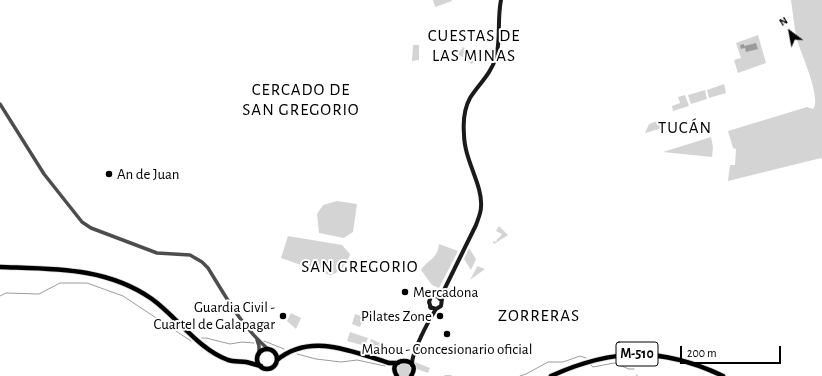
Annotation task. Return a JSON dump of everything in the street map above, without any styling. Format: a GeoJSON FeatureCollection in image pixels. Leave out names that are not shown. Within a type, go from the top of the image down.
{"type":"FeatureCollection","features":[{"type":"Feature","properties":{"kind":"main road"},"geometry":{"type":"LineString","coordinates":[[430,318],[436,309],[441,306],[443,292],[476,225],[481,209],[480,193],[466,153],[464,123],[467,105],[488,74],[496,58],[501,0]]}},
{"type":"Feature","properties":{"kind":"main road"},"geometry":{"type":"LineString","coordinates":[[0,267],[88,272],[129,286],[152,299],[198,341],[218,355],[237,362],[246,362],[271,368],[275,365],[277,360],[287,353],[308,347],[323,345],[336,347],[392,363],[404,361],[410,358],[415,352]]}},
{"type":"Feature","properties":{"kind":"main road"},"geometry":{"type":"LineString","coordinates":[[411,376],[413,367],[412,360],[432,312],[429,302],[430,298],[443,292]]}},
{"type":"Feature","properties":{"kind":"main road"},"geometry":{"type":"LineString","coordinates":[[437,296],[441,300]]}},
{"type":"Feature","properties":{"kind":"main road"},"geometry":{"type":"LineString","coordinates":[[430,307],[436,309]]}},
{"type":"Feature","properties":{"kind":"main road"},"geometry":{"type":"LineString","coordinates":[[246,362],[259,355],[264,350],[287,353]]}},
{"type":"Feature","properties":{"kind":"main road"},"geometry":{"type":"LineString","coordinates":[[271,350],[276,355],[277,360]]}},
{"type":"Feature","properties":{"kind":"main road","name":"M-510"},"geometry":{"type":"LineString","coordinates":[[551,376],[601,358],[618,355],[639,354],[659,355],[677,359],[703,367],[723,376]]}},
{"type":"Feature","properties":{"kind":"main road"},"geometry":{"type":"LineString","coordinates":[[259,355],[258,362],[261,366]]}},
{"type":"Feature","properties":{"kind":"main road"},"geometry":{"type":"LineString","coordinates":[[384,361],[391,366],[396,374]]}},
{"type":"Feature","properties":{"kind":"main road"},"geometry":{"type":"LineString","coordinates":[[404,361],[410,362],[417,376]]}},
{"type":"Feature","properties":{"kind":"main road"},"geometry":{"type":"LineString","coordinates":[[396,374],[396,366],[398,363]]}},
{"type":"Feature","properties":{"kind":"street"},"geometry":{"type":"LineString","coordinates":[[0,104],[44,174],[86,225],[157,253],[185,254],[196,258],[208,268],[238,316],[257,339],[271,350]]}},
{"type":"Feature","properties":{"kind":"street"},"geometry":{"type":"LineString","coordinates":[[257,339],[259,355]]}},
{"type":"Feature","properties":{"kind":"shaded area"},"geometry":{"type":"Polygon","coordinates":[[[433,0],[451,0],[452,1],[435,7],[433,0]]]}},
{"type":"Feature","properties":{"kind":"shaded area"},"geometry":{"type":"Polygon","coordinates":[[[791,0],[822,0],[822,160],[821,158],[728,181],[730,165],[735,165],[736,149],[733,148],[728,131],[807,107],[813,109],[815,104],[813,86],[797,40],[791,0]]]}},
{"type":"Feature","properties":{"kind":"shaded area"},"geometry":{"type":"Polygon","coordinates":[[[758,35],[766,63],[738,73],[734,60],[741,58],[736,43],[758,35]]]}},
{"type":"Feature","properties":{"kind":"shaded area"},"geometry":{"type":"Polygon","coordinates":[[[756,43],[758,49],[746,52],[745,48],[741,49],[740,45],[744,44],[744,46],[756,43]]]}},
{"type":"Feature","properties":{"kind":"shaded area"},"geometry":{"type":"Polygon","coordinates":[[[413,45],[419,45],[419,60],[412,61],[413,45]]]}},
{"type":"Feature","properties":{"kind":"shaded area"},"geometry":{"type":"Polygon","coordinates":[[[463,47],[477,57],[472,64],[458,54],[463,47]]]}},
{"type":"Feature","properties":{"kind":"shaded area"},"geometry":{"type":"Polygon","coordinates":[[[724,84],[726,93],[709,98],[707,90],[724,84]]]}},
{"type":"Feature","properties":{"kind":"shaded area"},"geometry":{"type":"Polygon","coordinates":[[[705,90],[707,99],[691,104],[688,95],[705,90]]]}},
{"type":"Feature","properties":{"kind":"shaded area"},"geometry":{"type":"Polygon","coordinates":[[[685,95],[689,106],[673,111],[672,106],[680,103],[678,97],[685,95]]]}},
{"type":"Feature","properties":{"kind":"shaded area"},"geometry":{"type":"Polygon","coordinates":[[[660,120],[662,128],[645,133],[649,124],[660,120]]]}},
{"type":"Feature","properties":{"kind":"shaded area"},"geometry":{"type":"Polygon","coordinates":[[[711,137],[713,147],[712,157],[663,152],[711,137]]]}},
{"type":"Feature","properties":{"kind":"shaded area"},"geometry":{"type":"Polygon","coordinates":[[[337,201],[357,204],[353,232],[344,238],[319,233],[317,214],[323,205],[337,201]]]}},
{"type":"Feature","properties":{"kind":"shaded area"},"geometry":{"type":"Polygon","coordinates":[[[499,226],[508,235],[494,244],[493,241],[496,242],[502,234],[496,231],[499,226]]]}},
{"type":"Feature","properties":{"kind":"shaded area"},"geometry":{"type":"Polygon","coordinates":[[[288,236],[342,245],[350,254],[343,267],[330,275],[281,258],[288,236]]]}},
{"type":"Feature","properties":{"kind":"shaded area"},"geometry":{"type":"Polygon","coordinates":[[[439,244],[458,251],[439,288],[432,285],[421,270],[437,253],[439,244]]]}},
{"type":"Feature","properties":{"kind":"shaded area"},"geometry":{"type":"Polygon","coordinates":[[[469,248],[476,259],[471,270],[464,259],[469,248]]]}},
{"type":"Feature","properties":{"kind":"shaded area"},"geometry":{"type":"Polygon","coordinates":[[[477,267],[485,269],[470,280],[477,267]]]}},
{"type":"Feature","properties":{"kind":"shaded area"},"geometry":{"type":"Polygon","coordinates":[[[291,313],[301,318],[296,329],[287,321],[291,313]]]}},
{"type":"Feature","properties":{"kind":"shaded area"},"geometry":{"type":"Polygon","coordinates":[[[355,314],[364,317],[360,327],[352,324],[355,314]]]}},
{"type":"Feature","properties":{"kind":"shaded area"},"geometry":{"type":"Polygon","coordinates":[[[350,332],[368,338],[365,346],[347,341],[350,332]]]}},
{"type":"Feature","properties":{"kind":"shaded area"},"geometry":{"type":"Polygon","coordinates":[[[371,339],[383,344],[380,351],[368,347],[371,339]]]}},
{"type":"Feature","properties":{"kind":"shaded area"},"geometry":{"type":"Polygon","coordinates":[[[415,362],[430,368],[428,373],[417,369],[415,362]]]}},
{"type":"Feature","properties":{"kind":"shaded area"},"geometry":{"type":"Polygon","coordinates":[[[404,363],[409,365],[411,370],[409,375],[404,377],[399,375],[397,370],[399,365],[404,363]]]}},
{"type":"Feature","properties":{"kind":"waterway"},"geometry":{"type":"LineString","coordinates":[[0,296],[6,293],[39,294],[60,283],[87,283],[123,296],[191,341]]}},
{"type":"Feature","properties":{"kind":"waterway"},"geometry":{"type":"LineString","coordinates":[[202,338],[230,344],[242,342],[254,343]]}},
{"type":"Feature","properties":{"kind":"waterway"},"geometry":{"type":"LineString","coordinates":[[264,341],[284,349]]}},
{"type":"Feature","properties":{"kind":"waterway"},"geometry":{"type":"LineString","coordinates":[[297,354],[316,359],[341,362],[357,360],[385,366]]}},
{"type":"Feature","properties":{"kind":"waterway"},"geometry":{"type":"LineString","coordinates":[[520,376],[548,362],[563,362],[580,356],[586,358]]}},
{"type":"Feature","properties":{"kind":"waterway"},"geometry":{"type":"LineString","coordinates":[[591,365],[593,367],[614,363],[629,369],[634,369]]}},
{"type":"Feature","properties":{"kind":"waterway"},"geometry":{"type":"LineString","coordinates":[[445,376],[451,376]]}},
{"type":"Feature","properties":{"kind":"place","name":"An de Juan"},"geometry":{"type":"Point","coordinates":[109,174]}},
{"type":"Feature","properties":{"kind":"place","name":"Mercadona"},"geometry":{"type":"Point","coordinates":[405,292]}},
{"type":"Feature","properties":{"kind":"place","name":"Guardia Civil - Cuartel de Galapagar"},"geometry":{"type":"Point","coordinates":[283,316]}},
{"type":"Feature","properties":{"kind":"place","name":"Pilates Zone"},"geometry":{"type":"Point","coordinates":[440,316]}},
{"type":"Feature","properties":{"kind":"place","name":"Mahou - Concesionario oficial"},"geometry":{"type":"Point","coordinates":[447,334]}},
{"type":"Feature","properties":{"kind":"district","name":"CUESTAS DE LAS MINAS"},"geometry":{"type":"Point","coordinates":[474,46]}},
{"type":"Feature","properties":{"kind":"district","name":"CERCADO DE SAN GREGORIO"},"geometry":{"type":"Point","coordinates":[301,100]}},
{"type":"Feature","properties":{"kind":"district","name":"TUCÁN"},"geometry":{"type":"Point","coordinates":[685,128]}},
{"type":"Feature","properties":{"kind":"district","name":"SAN GREGORIO"},"geometry":{"type":"Point","coordinates":[360,267]}},
{"type":"Feature","properties":{"kind":"district","name":"ZORRERAS"},"geometry":{"type":"Point","coordinates":[539,316]}}]}
